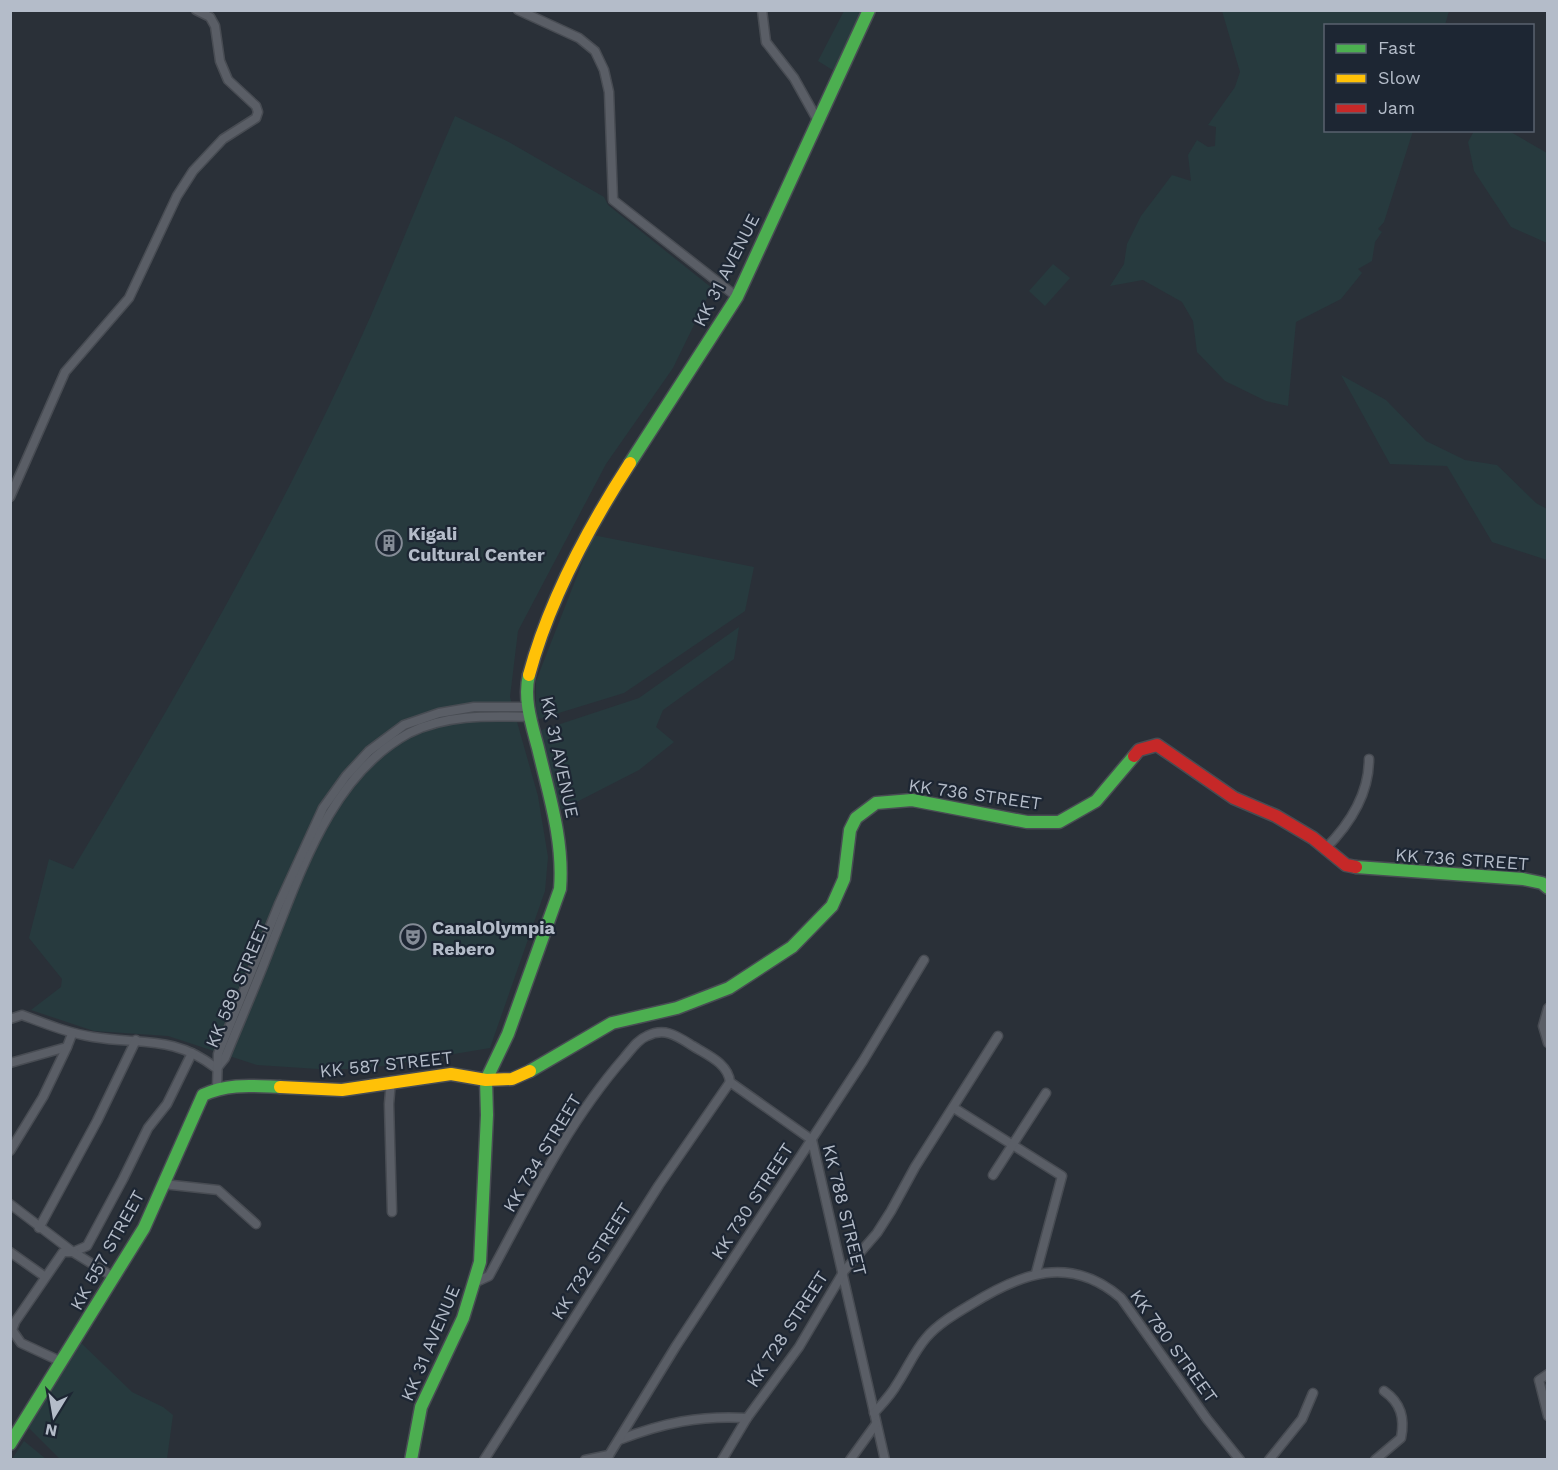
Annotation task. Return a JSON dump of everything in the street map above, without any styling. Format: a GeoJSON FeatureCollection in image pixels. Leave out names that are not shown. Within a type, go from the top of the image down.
{"type":"FeatureCollection","features":[{"type":"Feature","properties":{"kind":"street"},"geometry":{"type":"LineString","coordinates":[[10,497],[65,372],[129,298],[182,187],[213,148],[256,118],[258,112],[256,106],[228,80],[220,61],[215,26],[210,17],[196,10]]}},
{"type":"Feature","properties":{"kind":"street"},"geometry":{"type":"LineString","coordinates":[[518,10],[579,38],[595,51],[604,70],[609,92],[613,200],[737,297]]}},
{"type":"Feature","properties":{"kind":"street"},"geometry":{"type":"LineString","coordinates":[[762,10],[766,42],[794,78],[818,121]]}},
{"type":"Feature","properties":{"kind":"street","name":"KK 31 AVENUE"},"geometry":{"type":"LineString","coordinates":[[411,1460],[414,1434],[421,1407],[463,1318],[476,1282],[483,1221],[486,1080],[508,1034],[560,889],[562,864],[559,837],[529,712],[528,681],[537,647],[582,540],[737,297],[869,10]]}},
{"type":"Feature","properties":{"kind":"street","name":"KK 589 STREET"},"geometry":{"type":"LineString","coordinates":[[216,1068],[225,1058],[300,872],[330,812],[354,780],[396,743],[428,726],[460,718],[529,712]]}},
{"type":"Feature","properties":{"kind":"street","name":"KK 736 STREET"},"geometry":{"type":"LineString","coordinates":[[486,1080],[512,1079],[543,1065],[612,1023],[700,1001],[729,988],[792,947],[824,917],[838,893],[846,864],[847,840],[856,818],[876,803],[912,800],[1027,822],[1059,822],[1075,816],[1096,801],[1139,750],[1150,745],[1157,745],[1234,798],[1276,816],[1313,838],[1346,865],[1357,869],[1523,879],[1542,883],[1548,888]]}},
{"type":"Feature","properties":{"kind":"street"},"geometry":{"type":"LineString","coordinates":[[1325,849],[1343,831],[1362,796],[1368,782],[1369,759]]}},
{"type":"Feature","properties":{"kind":"street","name":"KK 730 STREET"},"geometry":{"type":"LineString","coordinates":[[607,1457],[675,1346],[812,1140],[924,960]]}},
{"type":"Feature","properties":{"kind":"street"},"geometry":{"type":"LineString","coordinates":[[1548,1008],[1543,1026],[1548,1043]]}},
{"type":"Feature","properties":{"kind":"street"},"geometry":{"type":"LineString","coordinates":[[651,1014],[662,1032]]}},
{"type":"Feature","properties":{"kind":"street"},"geometry":{"type":"LineString","coordinates":[[10,1019],[22,1015],[72,1034],[160,1042],[192,1053],[216,1068],[216,1088]]}},
{"type":"Feature","properties":{"kind":"street","name":"KK 788 STREET"},"geometry":{"type":"LineString","coordinates":[[662,1032],[678,1037],[717,1062],[728,1072],[730,1082],[812,1140],[844,1271],[885,1460]]}},
{"type":"Feature","properties":{"kind":"street","name":"KK 734 STREET"},"geometry":{"type":"LineString","coordinates":[[476,1282],[489,1276],[548,1169],[595,1096],[640,1040],[662,1032]]}},
{"type":"Feature","properties":{"kind":"street"},"geometry":{"type":"LineString","coordinates":[[10,1150],[43,1097],[72,1034]]}},
{"type":"Feature","properties":{"kind":"street","name":"KK 728 STREET"},"geometry":{"type":"LineString","coordinates":[[722,1460],[747,1418],[799,1347],[844,1271],[877,1233],[926,1149],[998,1036]]}},
{"type":"Feature","properties":{"kind":"street"},"geometry":{"type":"LineString","coordinates":[[39,1228],[97,1121],[136,1040]]}},
{"type":"Feature","properties":{"kind":"street"},"geometry":{"type":"LineString","coordinates":[[10,1063],[67,1047]]}},
{"type":"Feature","properties":{"kind":"street"},"geometry":{"type":"LineString","coordinates":[[62,1362],[21,1343],[12,1330],[44,1276],[63,1252],[74,1252],[87,1246],[148,1128],[167,1104],[192,1053]]}},
{"type":"Feature","properties":{"kind":"street","name":"KK 587 STREET"},"geometry":{"type":"LineString","coordinates":[[216,1088],[237,1085],[342,1090],[451,1074],[486,1080]]}},
{"type":"Feature","properties":{"kind":"street"},"geometry":{"type":"LineString","coordinates":[[391,1081],[389,1104],[392,1212]]}},
{"type":"Feature","properties":{"kind":"street","name":"KK 732 STREET"},"geometry":{"type":"LineString","coordinates":[[484,1460],[658,1185],[730,1082]]}},
{"type":"Feature","properties":{"kind":"street","name":"KK 557 STREET"},"geometry":{"type":"LineString","coordinates":[[10,1444],[144,1228],[194,1110],[203,1095],[216,1088]]}},
{"type":"Feature","properties":{"kind":"street"},"geometry":{"type":"LineString","coordinates":[[993,1175],[1014,1147],[1046,1093]]}},
{"type":"Feature","properties":{"kind":"street"},"geometry":{"type":"LineString","coordinates":[[954,1108],[1062,1176],[1036,1273]]}},
{"type":"Feature","properties":{"kind":"street"},"geometry":{"type":"LineString","coordinates":[[163,1184],[218,1190],[256,1224]]}},
{"type":"Feature","properties":{"kind":"street"},"geometry":{"type":"LineString","coordinates":[[10,1204],[39,1228],[114,1278]]}},
{"type":"Feature","properties":{"kind":"street"},"geometry":{"type":"LineString","coordinates":[[10,1252],[44,1276]]}},
{"type":"Feature","properties":{"kind":"street","name":"KK 780 STREET"},"geometry":{"type":"LineString","coordinates":[[874,1413],[896,1386],[927,1336],[984,1296],[1036,1273],[1049,1271],[1078,1275],[1110,1288],[1121,1298],[1207,1419],[1240,1460]]}},
{"type":"Feature","properties":{"kind":"street"},"geometry":{"type":"LineString","coordinates":[[1548,1374],[1539,1380],[1539,1386],[1548,1416]]}},
{"type":"Feature","properties":{"kind":"street"},"geometry":{"type":"LineString","coordinates":[[1375,1460],[1401,1438],[1404,1422],[1395,1399],[1384,1391]]}},
{"type":"Feature","properties":{"kind":"street"},"geometry":{"type":"LineString","coordinates":[[1269,1460],[1302,1419],[1313,1393]]}},
{"type":"Feature","properties":{"kind":"street"},"geometry":{"type":"LineString","coordinates":[[619,1440],[680,1420],[711,1417],[747,1418]]}},
{"type":"Feature","properties":{"kind":"street"},"geometry":{"type":"LineString","coordinates":[[850,1460],[876,1424]]}},
{"type":"Feature","properties":{"kind":"street"},"geometry":{"type":"LineString","coordinates":[[585,1460],[607,1457]]}},
{"type":"Feature","properties":{"kind":"green space"},"geometry":{"type":"Polygon","coordinates":[[[844,11],[866,11],[839,74],[818,61],[844,11]]]}},
{"type":"Feature","properties":{"kind":"green space"},"geometry":{"type":"Polygon","coordinates":[[[1222,11],[1449,11],[1445,24],[1324,24],[1324,132],[1413,132],[1384,222],[1378,229],[1382,232],[1375,242],[1372,261],[1358,269],[1362,273],[1341,299],[1296,322],[1288,406],[1266,401],[1225,381],[1197,352],[1193,321],[1182,302],[1143,280],[1110,286],[1124,264],[1127,244],[1141,216],[1172,175],[1191,181],[1188,155],[1197,140],[1208,147],[1215,146],[1216,127],[1208,125],[1235,87],[1240,72],[1222,11]]]}},
{"type":"Feature","properties":{"kind":"green space"},"geometry":{"type":"Polygon","coordinates":[[[455,116],[507,141],[604,197],[608,205],[712,288],[673,368],[606,464],[518,631],[510,697],[538,796],[548,857],[545,891],[490,1048],[364,1069],[257,1065],[168,1036],[94,1031],[31,1010],[61,987],[62,979],[29,938],[49,859],[73,869],[144,749],[247,566],[312,442],[357,347],[455,116]]]}},
{"type":"Feature","properties":{"kind":"green space"},"geometry":{"type":"Polygon","coordinates":[[[1473,132],[1511,132],[1547,153],[1547,243],[1511,227],[1474,171],[1468,142],[1473,132]]]}},
{"type":"Feature","properties":{"kind":"green space"},"geometry":{"type":"Polygon","coordinates":[[[1053,264],[1070,278],[1045,306],[1029,291],[1053,264]]]}},
{"type":"Feature","properties":{"kind":"green space"},"geometry":{"type":"Polygon","coordinates":[[[1341,375],[1386,400],[1426,441],[1465,460],[1497,465],[1536,503],[1547,509],[1547,560],[1492,542],[1447,466],[1390,464],[1341,375]]]}},
{"type":"Feature","properties":{"kind":"green space"},"geometry":{"type":"Polygon","coordinates":[[[593,535],[754,567],[745,611],[624,693],[536,720],[536,681],[593,535]]]}},
{"type":"Feature","properties":{"kind":"green space"},"geometry":{"type":"Polygon","coordinates":[[[739,627],[734,659],[663,710],[656,727],[674,742],[639,770],[561,810],[539,731],[639,698],[739,627]]]}},
{"type":"Feature","properties":{"kind":"green space"},"geometry":{"type":"Polygon","coordinates":[[[80,1342],[132,1392],[163,1407],[173,1415],[167,1459],[60,1459],[25,1424],[80,1342]]]}},
{"type":"Feature","properties":{"kind":"green space"},"geometry":{"type":"Polygon","coordinates":[[[24,1441],[46,1459],[12,1459],[24,1441]]]}},
{"type":"Feature","properties":{"kind":"traffic: fast"},"geometry":{"type":"LineString","coordinates":[[630,463],[737,297],[869,10]]}},
{"type":"Feature","properties":{"kind":"traffic: fast"},"geometry":{"type":"LineString","coordinates":[[411,1460],[421,1407],[463,1318],[480,1262],[487,1115],[486,1080],[508,1034],[560,889],[558,836],[529,712],[527,693],[529,675]]}},
{"type":"Feature","properties":{"kind":"traffic: fast"},"geometry":{"type":"LineString","coordinates":[[530,1071],[612,1023],[677,1008],[729,988],[792,947],[832,906],[844,879],[850,830],[856,818],[876,803],[912,800],[1027,822],[1059,822],[1096,801],[1134,756]]}},
{"type":"Feature","properties":{"kind":"traffic: fast"},"geometry":{"type":"LineString","coordinates":[[1356,867],[1523,879],[1542,883],[1548,888]]}},
{"type":"Feature","properties":{"kind":"traffic: fast"},"geometry":{"type":"LineString","coordinates":[[10,1444],[144,1228],[203,1095],[231,1087],[280,1087]]}},
{"type":"Feature","properties":{"kind":"traffic: slow"},"geometry":{"type":"LineString","coordinates":[[529,675],[547,619],[571,565],[630,463]]}},
{"type":"Feature","properties":{"kind":"traffic: slow"},"geometry":{"type":"LineString","coordinates":[[280,1087],[342,1090],[451,1074],[486,1080],[512,1079],[530,1071]]}},
{"type":"Feature","properties":{"kind":"traffic: jam"},"geometry":{"type":"LineString","coordinates":[[1134,756],[1139,750],[1157,745],[1234,798],[1276,816],[1313,838],[1346,865],[1356,867]]}},
{"type":"Feature","properties":{"kind":"place","name":"Kigali Cultural Center"},"geometry":{"type":"Point","coordinates":[389,543]}},
{"type":"Feature","properties":{"kind":"place","name":"CanalOlympia Rebero"},"geometry":{"type":"Point","coordinates":[413,937]}}]}
